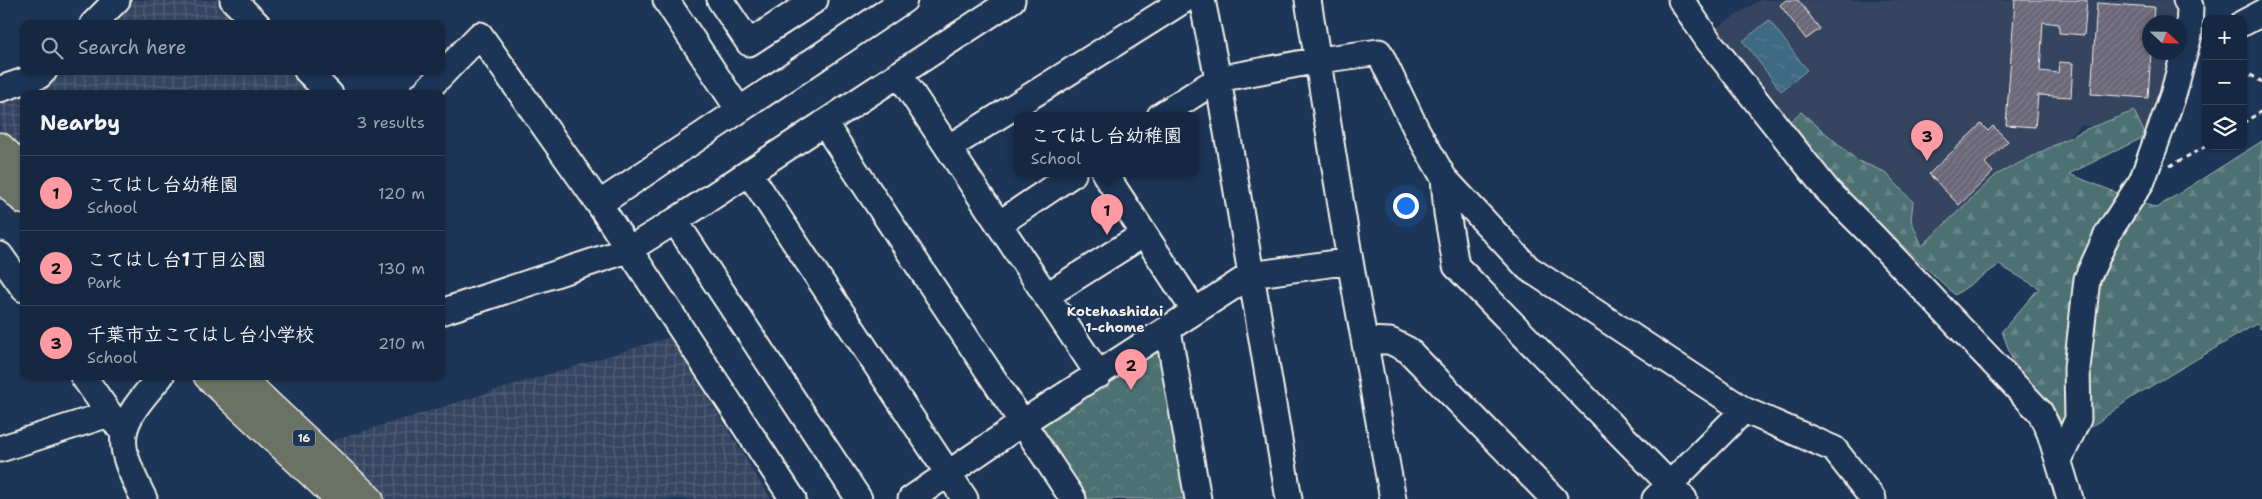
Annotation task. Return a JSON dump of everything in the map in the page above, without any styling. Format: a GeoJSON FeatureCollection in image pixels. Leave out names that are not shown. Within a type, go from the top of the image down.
{"type":"FeatureCollection","features":[{"type":"Feature","properties":{"kind":"highway"},"geometry":{"type":"LineString","coordinates":[[0,147],[20,166]]}},
{"type":"Feature","properties":{"kind":"highway"},"geometry":{"type":"LineString","coordinates":[[0,177],[20,196]]}},
{"type":"Feature","properties":{"kind":"highway","name":"16"},"geometry":{"type":"LineString","coordinates":[[212,380],[339,499]]}},
{"type":"Feature","properties":{"kind":"highway","name":"16"},"geometry":{"type":"LineString","coordinates":[[243,380],[369,499]]}},
{"type":"Feature","properties":{"kind":"street"},"geometry":{"type":"LineString","coordinates":[[97,20],[117,0]]}},
{"type":"Feature","properties":{"kind":"street"},"geometry":{"type":"LineString","coordinates":[[233,0],[253,20]]}},
{"type":"Feature","properties":{"kind":"street"},"geometry":{"type":"LineString","coordinates":[[666,0],[739,110]]}},
{"type":"Feature","properties":{"kind":"street"},"geometry":{"type":"LineString","coordinates":[[720,0],[750,44],[815,0]]}},
{"type":"Feature","properties":{"kind":"street"},"geometry":{"type":"LineString","coordinates":[[599,204],[904,0]]}},
{"type":"Feature","properties":{"kind":"street"},"geometry":{"type":"LineString","coordinates":[[445,311],[628,250],[1012,0]]}},
{"type":"Feature","properties":{"kind":"street"},"geometry":{"type":"LineString","coordinates":[[948,148],[1184,0]]}},
{"type":"Feature","properties":{"kind":"street"},"geometry":{"type":"LineString","coordinates":[[1202,0],[1218,79],[1289,499]]}},
{"type":"Feature","properties":{"kind":"street"},"geometry":{"type":"LineString","coordinates":[[1308,0],[1350,261],[1393,499]]}},
{"type":"Feature","properties":{"kind":"street"},"geometry":{"type":"LineString","coordinates":[[1680,0],[1708,40],[1827,190],[2040,412],[2050,433],[2070,499]]}},
{"type":"Feature","properties":{"kind":"street"},"geometry":{"type":"LineString","coordinates":[[2059,460],[2078,419],[2077,368],[2087,279],[2108,233],[2142,181],[2173,95],[2190,34],[2198,30],[2186,0]]}},
{"type":"Feature","properties":{"kind":"street"},"geometry":{"type":"LineString","coordinates":[[2247,21],[2262,13]]}},
{"type":"Feature","properties":{"kind":"street"},"geometry":{"type":"LineString","coordinates":[[445,71],[480,35],[599,204],[793,499]]}},
{"type":"Feature","properties":{"kind":"street"},"geometry":{"type":"LineString","coordinates":[[1166,112],[1218,79],[1319,60],[1379,52],[1416,129],[1444,178],[1528,268],[1744,410],[1834,449],[1873,499]]}},
{"type":"Feature","properties":{"kind":"street"},"geometry":{"type":"LineString","coordinates":[[899,74],[1099,375]]}},
{"type":"Feature","properties":{"kind":"street"},"geometry":{"type":"LineString","coordinates":[[0,89],[40,75]]}},
{"type":"Feature","properties":{"kind":"street"},"geometry":{"type":"LineString","coordinates":[[311,75],[326,90]]}},
{"type":"Feature","properties":{"kind":"street"},"geometry":{"type":"LineString","coordinates":[[427,90],[441,75]]}},
{"type":"Feature","properties":{"kind":"street"},"geometry":{"type":"LineString","coordinates":[[824,123],[1073,499]]}},
{"type":"Feature","properties":{"kind":"street"},"geometry":{"type":"LineString","coordinates":[[749,173],[965,499]]}},
{"type":"Feature","properties":{"kind":"street"},"geometry":{"type":"LineString","coordinates":[[999,224],[1069,177]]}},
{"type":"Feature","properties":{"kind":"street"},"geometry":{"type":"LineString","coordinates":[[1107,177],[1194,310]]}},
{"type":"Feature","properties":{"kind":"street"},"geometry":{"type":"LineString","coordinates":[[1444,178],[1447,213],[1456,266],[1670,494],[1744,410]]}},
{"type":"Feature","properties":{"kind":"street"},"geometry":{"type":"LineString","coordinates":[[675,221],[859,499]]}},
{"type":"Feature","properties":{"kind":"street"},"geometry":{"type":"LineString","coordinates":[[1046,296],[1144,234]]}},
{"type":"Feature","properties":{"kind":"street"},"geometry":{"type":"LineString","coordinates":[[0,255],[20,283]]}},
{"type":"Feature","properties":{"kind":"street"},"geometry":{"type":"LineString","coordinates":[[911,499],[1022,423],[1099,375],[1168,330],[1194,310],[1251,274],[1350,261]]}},
{"type":"Feature","properties":{"kind":"street"},"geometry":{"type":"LineString","coordinates":[[1168,330],[1198,499]]}},
{"type":"Feature","properties":{"kind":"street"},"geometry":{"type":"LineString","coordinates":[[1365,340],[1390,341],[1408,350],[1554,499]]}},
{"type":"Feature","properties":{"kind":"street"},"geometry":{"type":"LineString","coordinates":[[86,380],[116,423],[124,452],[144,499]]}},
{"type":"Feature","properties":{"kind":"street"},"geometry":{"type":"LineString","coordinates":[[0,449],[116,423],[131,412],[158,380]]}},
{"type":"Feature","properties":{"kind":"path"},"geometry":{"type":"LineString","coordinates":[[2247,73],[2262,82]]}},
{"type":"Feature","properties":{"kind":"path"},"geometry":{"type":"LineString","coordinates":[[2247,121],[2262,112]]}},
{"type":"Feature","properties":{"kind":"path"},"geometry":{"type":"LineString","coordinates":[[2142,181],[2202,148]]}},
{"type":"Feature","properties":{"kind":"shaded area"},"geometry":{"type":"Polygon","coordinates":[[[132,0],[220,0],[240,20],[112,20],[132,0]]]}},
{"type":"Feature","properties":{"kind":"shaded area"},"geometry":{"type":"Polygon","coordinates":[[[1760,0],[2175,0],[2179,8],[2179,15],[2142,15],[2142,60],[2173,60],[2148,135],[2081,125],[1921,273],[1832,188],[1710,32],[1760,0]]]}},
{"type":"Feature","properties":{"kind":"shaded area"},"geometry":{"type":"Polygon","coordinates":[[[55,75],[297,75],[312,90],[21,90],[46,84],[55,75]]]}},
{"type":"Feature","properties":{"kind":"shaded area"},"geometry":{"type":"Polygon","coordinates":[[[20,90],[20,154],[0,136],[0,95],[20,90]]]}},
{"type":"Feature","properties":{"kind":"shaded area"},"geometry":{"type":"Polygon","coordinates":[[[670,337],[771,499],[385,499],[325,443],[670,337]]]}},
{"type":"Feature","properties":{"kind":"green space"},"geometry":{"type":"Polygon","coordinates":[[[2134,111],[2146,136],[2069,174],[2156,208],[2262,141],[2262,330],[2256,324],[2131,398],[2076,438],[2013,362],[2002,331],[2039,288],[1999,265],[1955,295],[1780,130],[1801,112],[1858,161],[1885,172],[1913,202],[1911,220],[1922,246],[1996,175],[2084,130],[2134,111]]]}},
{"type":"Feature","properties":{"kind":"green space"},"geometry":{"type":"Polygon","coordinates":[[[1150,350],[1164,355],[1189,499],[1079,499],[1037,436],[1041,425],[1150,350]]]}},
{"type":"Feature","properties":{"kind":"water"},"geometry":{"type":"Polygon","coordinates":[[[1769,20],[1807,70],[1781,91],[1743,41],[1769,20]]]}},
{"type":"Feature","properties":{"kind":"building"},"geometry":{"type":"Polygon","coordinates":[[[1786,0],[1798,0],[1820,29],[1806,39],[1780,5],[1786,0]]]}},
{"type":"Feature","properties":{"kind":"building"},"geometry":{"type":"Polygon","coordinates":[[[2015,0],[2087,0],[2084,35],[2059,33],[2059,24],[2043,22],[2040,71],[2058,73],[2059,62],[2073,63],[2071,97],[2038,95],[2035,127],[2006,125],[2015,0]]]}},
{"type":"Feature","properties":{"kind":"building"},"geometry":{"type":"Polygon","coordinates":[[[2097,3],[2154,7],[2153,15],[2142,15],[2142,60],[2150,60],[2148,98],[2091,94],[2097,3]]]}},
{"type":"Feature","properties":{"kind":"building"},"geometry":{"type":"Polygon","coordinates":[[[1981,124],[1988,131],[1993,126],[2008,141],[1985,163],[1993,172],[1959,205],[1929,174],[1981,124]]]}},
{"type":"Feature","properties":{"kind":"place","name":"千葉市立こてはし台小学校"},"geometry":{"type":"Point","coordinates":[1927,161]}},
{"type":"Feature","properties":{"kind":"place","name":"こてはし台幼稚園"},"geometry":{"type":"Point","coordinates":[1107,235]}},
{"type":"Feature","properties":{"kind":"place","name":"こてはし台1丁目公園"},"geometry":{"type":"Point","coordinates":[1131,390]}},
{"type":"Feature","properties":{"kind":"district","name":"Kotehashidai 1-chome"},"geometry":{"type":"Point","coordinates":[1115,320]}}]}
